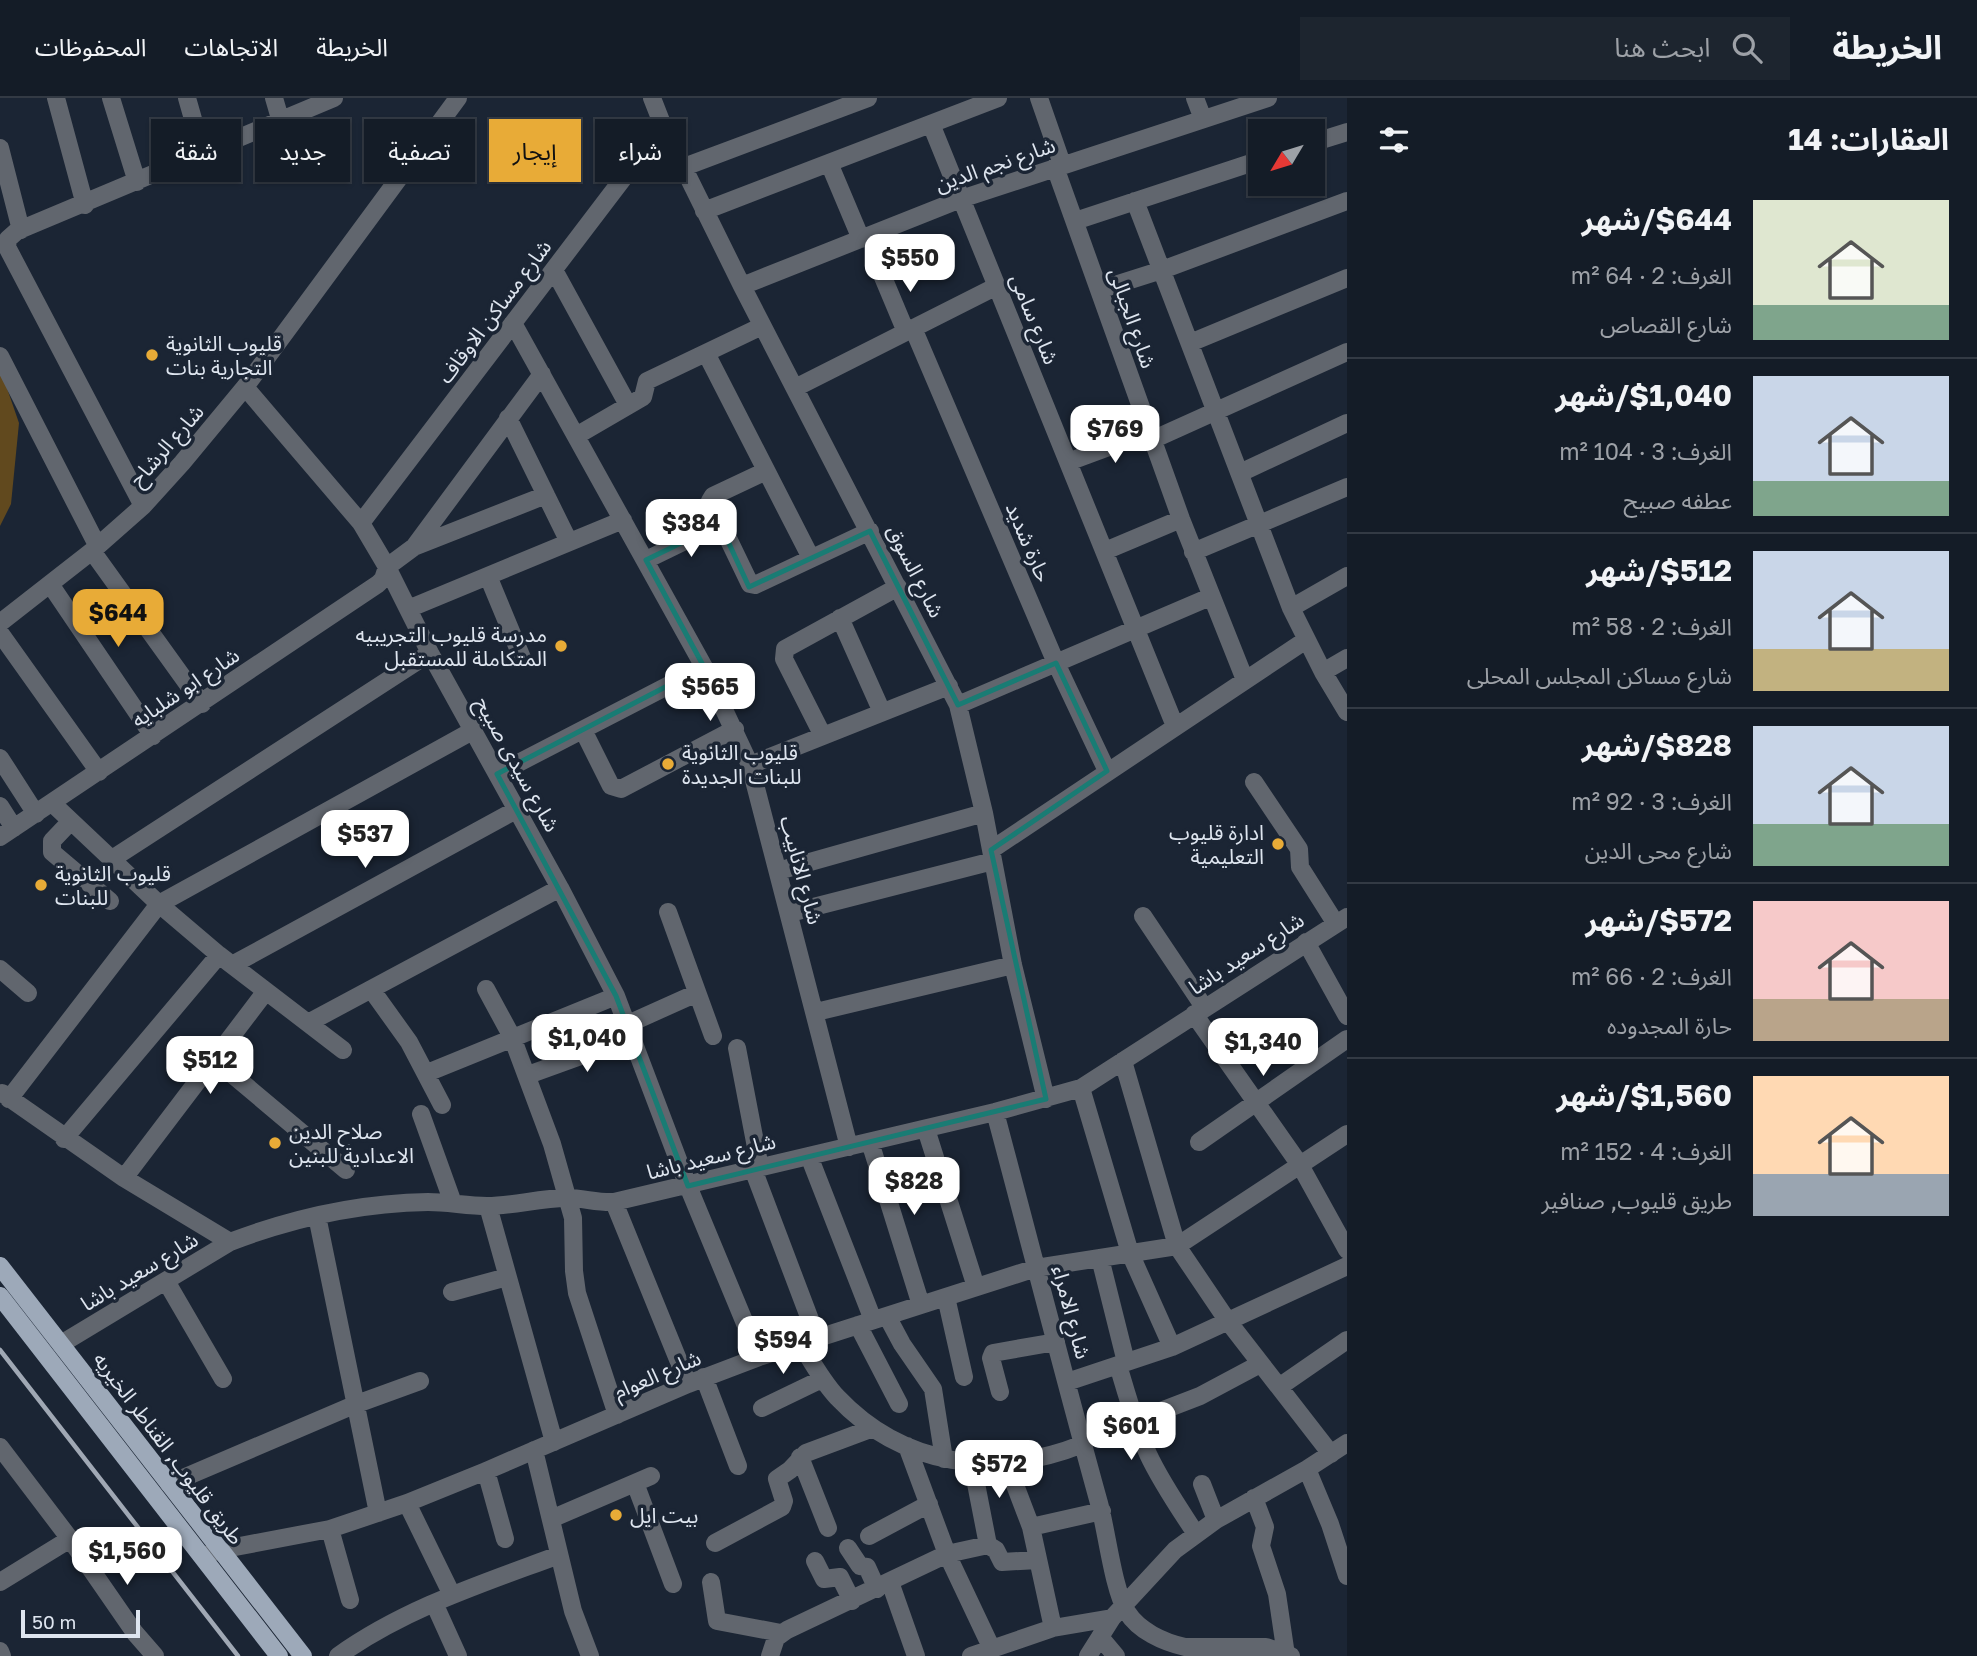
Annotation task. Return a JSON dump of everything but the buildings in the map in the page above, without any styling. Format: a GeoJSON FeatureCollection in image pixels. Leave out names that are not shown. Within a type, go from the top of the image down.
{"type":"FeatureCollection","features":[{"type":"Feature","properties":{"kind":"main road","name":"طريق قليوب, القناطر الخيريه"},"geometry":{"type":"LineString","coordinates":[[0,1266],[169,1484],[279,1656]]}},
{"type":"Feature","properties":{"kind":"main road","name":"طريق قليوب, القناطر الخيريه"},"geometry":{"type":"LineString","coordinates":[[0,1296],[211,1553],[303,1656]]}},
{"type":"Feature","properties":{"kind":"street"},"geometry":{"type":"LineString","coordinates":[[55,98],[85,205]]}},
{"type":"Feature","properties":{"kind":"street"},"geometry":{"type":"LineString","coordinates":[[111,98],[136,182]]}},
{"type":"Feature","properties":{"kind":"street"},"geometry":{"type":"LineString","coordinates":[[187,98],[193,119]]}},
{"type":"Feature","properties":{"kind":"street"},"geometry":{"type":"LineString","coordinates":[[274,98],[280,119]]}},
{"type":"Feature","properties":{"kind":"street"},"geometry":{"type":"LineString","coordinates":[[288,119],[334,98]]}},
{"type":"Feature","properties":{"kind":"street","name":"شارع الرشاح"},"geometry":{"type":"LineString","coordinates":[[0,623],[95,548],[143,506],[182,464],[246,387],[458,98]]}},
{"type":"Feature","properties":{"kind":"street","name":"شارع السوق"},"geometry":{"type":"LineString","coordinates":[[652,98],[660,119]]}},
{"type":"Feature","properties":{"kind":"street"},"geometry":{"type":"LineString","coordinates":[[686,166],[868,98]]}},
{"type":"Feature","properties":{"kind":"street"},"geometry":{"type":"LineString","coordinates":[[704,211],[998,98]]}},
{"type":"Feature","properties":{"kind":"street","name":"شارع الجبالى"},"geometry":{"type":"LineString","coordinates":[[1039,98],[1075,221],[1099,290],[1193,552],[1245,680]]}},
{"type":"Feature","properties":{"kind":"street"},"geometry":{"type":"LineString","coordinates":[[1195,98],[1203,119]]}},
{"type":"Feature","properties":{"kind":"street","name":"شارع نجم الدين"},"geometry":{"type":"LineString","coordinates":[[742,286],[961,199],[1268,98]]}},
{"type":"Feature","properties":{"kind":"street","name":"شارع سامى"},"geometry":{"type":"LineString","coordinates":[[931,124],[1175,726]]}},
{"type":"Feature","properties":{"kind":"street"},"geometry":{"type":"LineString","coordinates":[[1325,139],[1347,132]]}},
{"type":"Feature","properties":{"kind":"street"},"geometry":{"type":"LineString","coordinates":[[0,148],[22,230]]}},
{"type":"Feature","properties":{"kind":"street"},"geometry":{"type":"LineString","coordinates":[[829,163],[861,239]]}},
{"type":"Feature","properties":{"kind":"street"},"geometry":{"type":"LineString","coordinates":[[1075,221],[1248,164]]}},
{"type":"Feature","properties":{"kind":"street","name":"شارع السوق"},"geometry":{"type":"LineString","coordinates":[[686,171],[762,326],[958,705],[984,813],[1013,965],[1046,1099]]}},
{"type":"Feature","properties":{"kind":"street"},"geometry":{"type":"LineString","coordinates":[[143,506],[4,249],[10,236],[22,230],[151,176]]}},
{"type":"Feature","properties":{"kind":"street","name":"شارع مساكن الاوقاف"},"geometry":{"type":"LineString","coordinates":[[361,523],[621,182]]}},
{"type":"Feature","properties":{"kind":"street"},"geometry":{"type":"LineString","coordinates":[[1135,201],[1291,608],[1323,672],[1347,712]]}},
{"type":"Feature","properties":{"kind":"street"},"geometry":{"type":"LineString","coordinates":[[1099,290],[1162,270],[1347,201]]}},
{"type":"Feature","properties":{"kind":"street"},"geometry":{"type":"LineString","coordinates":[[554,270],[628,405]]}},
{"type":"Feature","properties":{"kind":"street","name":"حارة شديد"},"geometry":{"type":"LineString","coordinates":[[880,270],[1107,771]]}},
{"type":"Feature","properties":{"kind":"street"},"geometry":{"type":"LineString","coordinates":[[1190,343],[1347,278]]}},
{"type":"Feature","properties":{"kind":"street"},"geometry":{"type":"LineString","coordinates":[[795,388],[997,286]]}},
{"type":"Feature","properties":{"kind":"street","name":"شارع الانابيب"},"geometry":{"type":"LineString","coordinates":[[513,323],[704,667],[750,765],[849,1147]]}},
{"type":"Feature","properties":{"kind":"street"},"geometry":{"type":"LineString","coordinates":[[576,436],[643,397],[647,382],[762,326]]}},
{"type":"Feature","properties":{"kind":"street"},"geometry":{"type":"LineString","coordinates":[[1068,462],[1151,436],[1216,411],[1347,352]]}},
{"type":"Feature","properties":{"kind":"street"},"geometry":{"type":"LineString","coordinates":[[706,353],[811,558]]}},
{"type":"Feature","properties":{"kind":"street"},"geometry":{"type":"LineString","coordinates":[[0,356],[95,548],[202,704]]}},
{"type":"Feature","properties":{"kind":"street"},"geometry":{"type":"LineString","coordinates":[[414,547],[542,374]]}},
{"type":"Feature","properties":{"kind":"street","name":"شارع سيدى صبيح"},"geometry":{"type":"LineString","coordinates":[[246,387],[361,523],[561,888],[631,1030],[688,1186],[759,1357]]}},
{"type":"Feature","properties":{"kind":"street"},"geometry":{"type":"LineString","coordinates":[[508,418],[569,542]]}},
{"type":"Feature","properties":{"kind":"street"},"geometry":{"type":"LineString","coordinates":[[1240,473],[1347,423]]}},
{"type":"Feature","properties":{"kind":"street"},"geometry":{"type":"LineString","coordinates":[[766,471],[712,498],[710,503],[747,582],[751,585],[870,531]]}},
{"type":"Feature","properties":{"kind":"street"},"geometry":{"type":"LineString","coordinates":[[1193,552],[1347,487]]}},
{"type":"Feature","properties":{"kind":"street"},"geometry":{"type":"LineString","coordinates":[[414,547],[545,495]]}},
{"type":"Feature","properties":{"kind":"street"},"geometry":{"type":"LineString","coordinates":[[1105,551],[1181,519]]}},
{"type":"Feature","properties":{"kind":"street"},"geometry":{"type":"LineString","coordinates":[[408,609],[623,520]]}},
{"type":"Feature","properties":{"kind":"street"},"geometry":{"type":"LineString","coordinates":[[646,560],[720,524]]}},
{"type":"Feature","properties":{"kind":"street","name":"شارع ابو شلبايه"},"geometry":{"type":"LineString","coordinates":[[7,833],[378,584],[387,567],[414,547]]}},
{"type":"Feature","properties":{"kind":"street"},"geometry":{"type":"LineString","coordinates":[[488,576],[522,658]]}},
{"type":"Feature","properties":{"kind":"street"},"geometry":{"type":"LineString","coordinates":[[1291,608],[1347,576]]}},
{"type":"Feature","properties":{"kind":"street"},"geometry":{"type":"LineString","coordinates":[[50,584],[153,736]]}},
{"type":"Feature","properties":{"kind":"street"},"geometry":{"type":"LineString","coordinates":[[823,736],[784,659],[784,652],[788,646],[898,587]]}},
{"type":"Feature","properties":{"kind":"street"},"geometry":{"type":"LineString","coordinates":[[958,705],[1210,597]]}},
{"type":"Feature","properties":{"kind":"street"},"geometry":{"type":"LineString","coordinates":[[840,618],[882,712]]}},
{"type":"Feature","properties":{"kind":"street"},"geometry":{"type":"LineString","coordinates":[[0,633],[99,772]]}},
{"type":"Feature","properties":{"kind":"street"},"geometry":{"type":"LineString","coordinates":[[790,914],[992,855],[1107,771],[1306,640]]}},
{"type":"Feature","properties":{"kind":"street"},"geometry":{"type":"LineString","coordinates":[[112,859],[430,653]]}},
{"type":"Feature","properties":{"kind":"street"},"geometry":{"type":"LineString","coordinates":[[1323,672],[1347,658]]}},
{"type":"Feature","properties":{"kind":"street"},"geometry":{"type":"LineString","coordinates":[[498,774],[704,667]]}},
{"type":"Feature","properties":{"kind":"street"},"geometry":{"type":"LineString","coordinates":[[750,765],[949,686]]}},
{"type":"Feature","properties":{"kind":"street"},"geometry":{"type":"LineString","coordinates":[[583,730],[611,786],[621,789],[734,729]]}},
{"type":"Feature","properties":{"kind":"street"},"geometry":{"type":"LineString","coordinates":[[230,1242],[64,1139],[5,1095],[159,904],[474,730]]}},
{"type":"Feature","properties":{"kind":"street"},"geometry":{"type":"LineString","coordinates":[[0,758],[36,814]]}},
{"type":"Feature","properties":{"kind":"street"},"geometry":{"type":"LineString","coordinates":[[1254,782],[1299,849],[1300,867],[1341,920]]}},
{"type":"Feature","properties":{"kind":"street"},"geometry":{"type":"LineString","coordinates":[[52,803],[159,904],[225,960],[343,1051]]}},
{"type":"Feature","properties":{"kind":"street"},"geometry":{"type":"LineString","coordinates":[[0,806],[7,833]]}},
{"type":"Feature","properties":{"kind":"street"},"geometry":{"type":"LineString","coordinates":[[64,1139],[225,960],[516,810]]}},
{"type":"Feature","properties":{"kind":"street"},"geometry":{"type":"LineString","coordinates":[[778,871],[984,813]]}},
{"type":"Feature","properties":{"kind":"street"},"geometry":{"type":"LineString","coordinates":[[71,821],[52,841],[52,852],[110,901]]}},
{"type":"Feature","properties":{"kind":"street"},"geometry":{"type":"LineString","coordinates":[[308,1023],[561,888]]}},
{"type":"Feature","properties":{"kind":"street"},"geometry":{"type":"LineString","coordinates":[[668,912],[713,1036]]}},
{"type":"Feature","properties":{"kind":"street"},"geometry":{"type":"LineString","coordinates":[[1143,916],[1256,1102],[1300,1165],[1347,1250]]}},
{"type":"Feature","properties":{"kind":"street","name":"شارع سعيد باشا"},"geometry":{"type":"LineString","coordinates":[[61,1344],[230,1242],[256,1232],[317,1216],[374,1206],[453,1203],[488,1206],[568,1198],[597,1203],[614,1202],[926,1129],[1081,1088],[1341,920]]}},
{"type":"Feature","properties":{"kind":"street"},"geometry":{"type":"LineString","coordinates":[[1306,942],[1347,1016]]}},
{"type":"Feature","properties":{"kind":"street"},"geometry":{"type":"LineString","coordinates":[[816,1012],[1013,965]]}},
{"type":"Feature","properties":{"kind":"street"},"geometry":{"type":"LineString","coordinates":[[0,970],[28,993]]}},
{"type":"Feature","properties":{"kind":"street"},"geometry":{"type":"LineString","coordinates":[[371,989],[397,1024],[427,1073],[442,1105]]}},
{"type":"Feature","properties":{"kind":"street"},"geometry":{"type":"LineString","coordinates":[[486,989],[512,1037],[527,1075],[568,1198],[574,1228],[577,1293],[618,1415]]}},
{"type":"Feature","properties":{"kind":"street"},"geometry":{"type":"LineString","coordinates":[[124,1178],[266,991]]}},
{"type":"Feature","properties":{"kind":"street"},"geometry":{"type":"LineString","coordinates":[[527,1075],[631,1030],[697,993]]}},
{"type":"Feature","properties":{"kind":"street"},"geometry":{"type":"LineString","coordinates":[[427,1073],[616,996]]}},
{"type":"Feature","properties":{"kind":"street"},"geometry":{"type":"LineString","coordinates":[[1199,1142],[1347,1039]]}},
{"type":"Feature","properties":{"kind":"street"},"geometry":{"type":"LineString","coordinates":[[737,1048],[757,1169],[822,1379],[837,1397],[873,1428],[907,1446],[944,1459],[1007,1464],[1059,1454],[1083,1444]]}},
{"type":"Feature","properties":{"kind":"street"},"geometry":{"type":"LineString","coordinates":[[215,1059],[346,1170]]}},
{"type":"Feature","properties":{"kind":"street"},"geometry":{"type":"LineString","coordinates":[[1123,1061],[1177,1246],[1227,1320],[1331,1454]]}},
{"type":"Feature","properties":{"kind":"street"},"geometry":{"type":"LineString","coordinates":[[1081,1088],[1130,1253],[1172,1346]]}},
{"type":"Feature","properties":{"kind":"street","name":"شارع الامراء"},"geometry":{"type":"LineString","coordinates":[[995,1112],[1101,1511],[1118,1611]]}},
{"type":"Feature","properties":{"kind":"street"},"geometry":{"type":"LineString","coordinates":[[421,1114],[453,1203]]}},
{"type":"Feature","properties":{"kind":"street"},"geometry":{"type":"LineString","coordinates":[[926,1129],[976,1287]]}},
{"type":"Feature","properties":{"kind":"street"},"geometry":{"type":"LineString","coordinates":[[1177,1246],[1347,1134]]}},
{"type":"Feature","properties":{"kind":"street"},"geometry":{"type":"LineString","coordinates":[[870,1142],[921,1305]]}},
{"type":"Feature","properties":{"kind":"street"},"geometry":{"type":"LineString","coordinates":[[808,1156],[873,1320],[899,1404]]}},
{"type":"Feature","properties":{"kind":"street"},"geometry":{"type":"LineString","coordinates":[[614,1202],[737,1466]]}},
{"type":"Feature","properties":{"kind":"street"},"geometry":{"type":"LineString","coordinates":[[488,1206],[554,1442]]}},
{"type":"Feature","properties":{"kind":"street"},"geometry":{"type":"LineString","coordinates":[[317,1216],[378,1513]]}},
{"type":"Feature","properties":{"kind":"street","name":"شارع العوام"},"geometry":{"type":"LineString","coordinates":[[211,1553],[330,1530],[486,1471],[696,1380],[976,1287],[1037,1268],[1177,1246]]}},
{"type":"Feature","properties":{"kind":"street"},"geometry":{"type":"LineString","coordinates":[[1101,1258],[1135,1421],[1148,1454],[1170,1495],[1196,1534]]}},
{"type":"Feature","properties":{"kind":"street"},"geometry":{"type":"LineString","coordinates":[[1068,1382],[1172,1346],[1347,1266]]}},
{"type":"Feature","properties":{"kind":"street"},"geometry":{"type":"LineString","coordinates":[[452,1292],[507,1277]]}},
{"type":"Feature","properties":{"kind":"street"},"geometry":{"type":"LineString","coordinates":[[166,1281],[223,1379]]}},
{"type":"Feature","properties":{"kind":"street"},"geometry":{"type":"LineString","coordinates":[[946,1297],[964,1377]]}},
{"type":"Feature","properties":{"kind":"street"},"geometry":{"type":"LineString","coordinates":[[873,1320],[902,1344],[933,1389],[944,1459]]}},
{"type":"Feature","properties":{"kind":"street"},"geometry":{"type":"LineString","coordinates":[[1279,1387],[1347,1340]]}},
{"type":"Feature","properties":{"kind":"street"},"geometry":{"type":"LineString","coordinates":[[1000,1392],[991,1358],[993,1353],[1056,1342]]}},
{"type":"Feature","properties":{"kind":"street"},"geometry":{"type":"LineString","coordinates":[[1135,1421],[1199,1396],[1261,1364]]}},
{"type":"Feature","properties":{"kind":"street"},"geometry":{"type":"LineString","coordinates":[[762,1408],[822,1379]]}},
{"type":"Feature","properties":{"kind":"street"},"geometry":{"type":"LineString","coordinates":[[169,1484],[355,1405],[420,1381]]}},
{"type":"Feature","properties":{"kind":"street"},"geometry":{"type":"LineString","coordinates":[[715,1543],[782,1507],[784,1501],[777,1479],[800,1457],[873,1428]]}},
{"type":"Feature","properties":{"kind":"street"},"geometry":{"type":"LineString","coordinates":[[1088,1656],[1118,1611],[1175,1550],[1216,1520],[1307,1469],[1347,1443]]}},
{"type":"Feature","properties":{"kind":"street"},"geometry":{"type":"LineString","coordinates":[[907,1446],[947,1554],[991,1647]]}},
{"type":"Feature","properties":{"kind":"street"},"geometry":{"type":"LineString","coordinates":[[0,1447],[70,1539],[135,1633],[155,1656]]}},
{"type":"Feature","properties":{"kind":"street"},"geometry":{"type":"LineString","coordinates":[[534,1450],[573,1611],[590,1656]]}},
{"type":"Feature","properties":{"kind":"street"},"geometry":{"type":"LineString","coordinates":[[800,1457],[828,1528]]}},
{"type":"Feature","properties":{"kind":"street"},"geometry":{"type":"LineString","coordinates":[[972,1463],[988,1545]]}},
{"type":"Feature","properties":{"kind":"street"},"geometry":{"type":"LineString","coordinates":[[1007,1464],[1031,1527],[1053,1628]]}},
{"type":"Feature","properties":{"kind":"street"},"geometry":{"type":"LineString","coordinates":[[1307,1469],[1330,1524],[1347,1576]]}},
{"type":"Feature","properties":{"kind":"street"},"geometry":{"type":"LineString","coordinates":[[486,1471],[505,1539]]}},
{"type":"Feature","properties":{"kind":"street"},"geometry":{"type":"LineString","coordinates":[[551,1518],[643,1480],[673,1584]]}},
{"type":"Feature","properties":{"kind":"street"},"geometry":{"type":"LineString","coordinates":[[1202,1484],[1216,1520]]}},
{"type":"Feature","properties":{"kind":"street"},"geometry":{"type":"LineString","coordinates":[[1254,1497],[1265,1527],[1261,1546],[1277,1594],[1289,1655]]}},
{"type":"Feature","properties":{"kind":"street"},"geometry":{"type":"LineString","coordinates":[[407,1503],[452,1595]]}},
{"type":"Feature","properties":{"kind":"street"},"geometry":{"type":"LineString","coordinates":[[869,1536],[929,1504]]}},
{"type":"Feature","properties":{"kind":"street"},"geometry":{"type":"LineString","coordinates":[[1031,1527],[1101,1511]]}},
{"type":"Feature","properties":{"kind":"street"},"geometry":{"type":"LineString","coordinates":[[330,1530],[350,1600]]}},
{"type":"Feature","properties":{"kind":"street"},"geometry":{"type":"LineString","coordinates":[[0,1582],[70,1539]]}},
{"type":"Feature","properties":{"kind":"street"},"geometry":{"type":"LineString","coordinates":[[770,1656],[776,1638],[781,1633],[947,1554],[988,1545],[996,1550],[1002,1562],[1038,1560]]}},
{"type":"Feature","properties":{"kind":"street"},"geometry":{"type":"LineString","coordinates":[[848,1548],[860,1566],[867,1567],[884,1585],[916,1656]]}},
{"type":"Feature","properties":{"kind":"street"},"geometry":{"type":"LineString","coordinates":[[338,1656],[376,1632],[434,1603],[559,1555]]}},
{"type":"Feature","properties":{"kind":"street"},"geometry":{"type":"LineString","coordinates":[[815,1561],[824,1579],[840,1577],[852,1601]]}},
{"type":"Feature","properties":{"kind":"street"},"geometry":{"type":"LineString","coordinates":[[711,1582],[717,1621],[781,1633]]}},
{"type":"Feature","properties":{"kind":"street"},"geometry":{"type":"LineString","coordinates":[[434,1603],[458,1656]]}},
{"type":"Feature","properties":{"kind":"street"},"geometry":{"type":"LineString","coordinates":[[971,1656],[1053,1628],[1118,1611],[1155,1636],[1186,1651],[1266,1647],[1289,1655]]}},
{"type":"Feature","properties":{"kind":"street"},"geometry":{"type":"LineString","coordinates":[[1100,1637],[1116,1656]]}},
{"type":"Feature","properties":{"kind":"street"},"geometry":{"type":"LineString","coordinates":[[0,1651],[2,1656]]}},
{"type":"Feature","properties":{"kind":"highlighted area"},"geometry":{"type":"Polygon","coordinates":[[[720,524],[749,587],[870,531],[958,705],[1056,663],[1107,771],[991,850],[1046,1099],[688,1186],[616,996],[497,774],[704,667],[646,560],[720,524]]]}},
{"type":"Feature","properties":{"kind":"shaded area"},"geometry":{"type":"Polygon","coordinates":[[[0,368],[19,423],[11,504],[0,526],[0,368]]]}},
{"type":"Feature","properties":{"kind":"railway"},"geometry":{"type":"LineString","coordinates":[[0,1350],[238,1656]]}},
{"type":"Feature","properties":{"kind":"place","name":"قليوب الثانوية التجارية بنات"},"geometry":{"type":"Point","coordinates":[152,355]}},
{"type":"Feature","properties":{"kind":"place","name":"مدرسة قليوب التجريبيه المتكاملة للمستقبل"},"geometry":{"type":"Point","coordinates":[561,646]}},
{"type":"Feature","properties":{"kind":"place","name":"قليوب الثانوية للبنات الجديدة"},"geometry":{"type":"Point","coordinates":[668,764]}},
{"type":"Feature","properties":{"kind":"place","name":"ادارة قليوب التعليمية"},"geometry":{"type":"Point","coordinates":[1278,844]}},
{"type":"Feature","properties":{"kind":"place","name":"قليوب الثانوية للبنات"},"geometry":{"type":"Point","coordinates":[41,885]}},
{"type":"Feature","properties":{"kind":"place","name":"صلاح الدين الاعدادية للبنين"},"geometry":{"type":"Point","coordinates":[275,1143]}},
{"type":"Feature","properties":{"kind":"place","name":"بيت ايل"},"geometry":{"type":"Point","coordinates":[616,1515]}}]}
